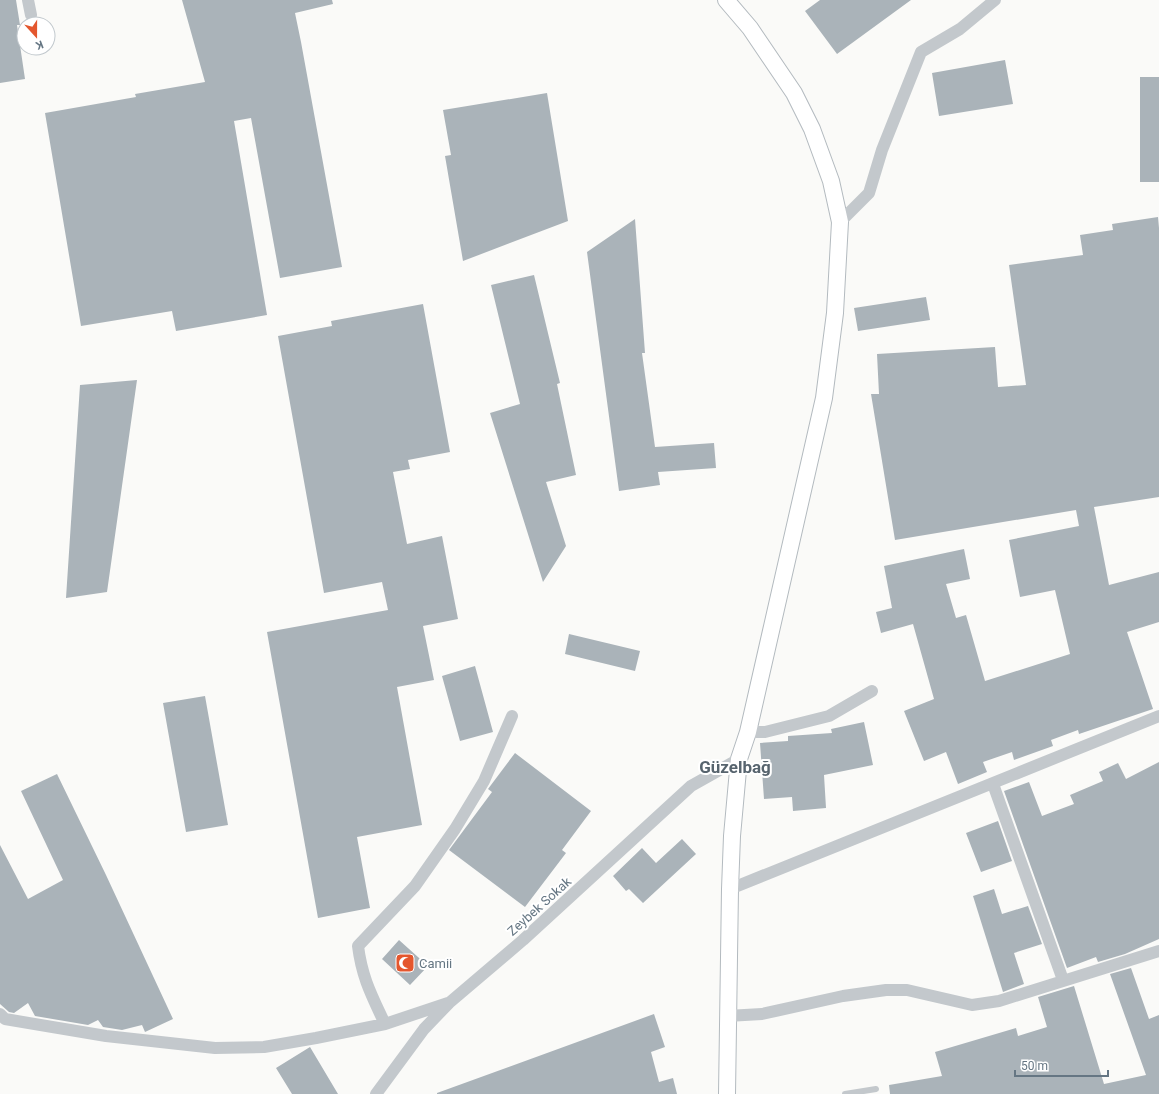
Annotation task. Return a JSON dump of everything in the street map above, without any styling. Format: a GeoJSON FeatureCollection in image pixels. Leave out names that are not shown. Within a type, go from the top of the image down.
{"type":"FeatureCollection","features":[{"type":"Feature","properties":{"kind":"street"},"geometry":{"type":"LineString","coordinates":[[28,0],[30,15]]}},
{"type":"Feature","properties":{"kind":"street"},"geometry":{"type":"LineString","coordinates":[[840,222],[869,193],[882,150],[921,52],[960,29],[995,0]]}},
{"type":"Feature","properties":{"kind":"street"},"geometry":{"type":"LineString","coordinates":[[727,1094],[730,889],[732,836],[739,759],[748,732],[824,398],[835,313],[840,222],[831,181],[812,129],[794,93],[730,1]]}},
{"type":"Feature","properties":{"kind":"street"},"geometry":{"type":"LineString","coordinates":[[748,732],[765,732],[829,716],[872,692]]}},
{"type":"Feature","properties":{"kind":"street"},"geometry":{"type":"LineString","coordinates":[[385,1024],[367,986],[361,966],[358,946],[414,886],[455,829],[484,781],[512,716]]}},
{"type":"Feature","properties":{"kind":"street"},"geometry":{"type":"LineString","coordinates":[[730,889],[1159,716]]}},
{"type":"Feature","properties":{"kind":"street","name":"Zeybek Sokak"},"geometry":{"type":"LineString","coordinates":[[376,1094],[424,1029],[449,1002],[529,935],[691,786],[739,759]]}},
{"type":"Feature","properties":{"kind":"street"},"geometry":{"type":"LineString","coordinates":[[993,784],[1063,980]]}},
{"type":"Feature","properties":{"kind":"street"},"geometry":{"type":"LineString","coordinates":[[727,1016],[762,1014],[843,996],[886,990],[907,990],[972,1005],[999,1001],[1159,951]]}},
{"type":"Feature","properties":{"kind":"street"},"geometry":{"type":"LineString","coordinates":[[2,1018],[106,1036],[215,1048],[264,1047],[385,1024],[449,1002]]}},
{"type":"Feature","properties":{"kind":"lane"},"geometry":{"type":"LineString","coordinates":[[845,1094],[876,1089]]}},
{"type":"Feature","properties":{"kind":"building"},"geometry":{"type":"Polygon","coordinates":[[[0,0],[16,0],[19,16],[16,16],[16,56],[22,56],[25,79],[0,83],[0,0]]]}},
{"type":"Feature","properties":{"kind":"building"},"geometry":{"type":"Polygon","coordinates":[[[182,0],[332,0],[333,4],[295,13],[342,267],[280,278],[251,118],[234,121],[267,315],[176,331],[172,311],[81,326],[45,113],[136,97],[135,94],[205,82],[182,0]]]}},
{"type":"Feature","properties":{"kind":"building"},"geometry":{"type":"Polygon","coordinates":[[[820,0],[911,0],[837,54],[805,11],[820,0]]]}},
{"type":"Feature","properties":{"kind":"building"},"geometry":{"type":"Polygon","coordinates":[[[1005,60],[1013,104],[939,116],[932,73],[1005,60]]]}},
{"type":"Feature","properties":{"kind":"building"},"geometry":{"type":"Polygon","coordinates":[[[1140,77],[1159,77],[1159,182],[1140,182],[1140,77]]]}},
{"type":"Feature","properties":{"kind":"building"},"geometry":{"type":"Polygon","coordinates":[[[547,93],[568,221],[463,261],[445,156],[451,155],[443,110],[547,93]]]}},
{"type":"Feature","properties":{"kind":"building"},"geometry":{"type":"Polygon","coordinates":[[[1158,217],[1159,497],[1094,507],[1109,585],[1159,572],[1159,622],[1127,632],[1153,709],[1079,734],[1078,730],[1051,740],[1053,746],[1014,760],[1012,752],[983,762],[987,772],[958,784],[946,752],[924,761],[904,711],[934,699],[913,624],[881,633],[876,612],[892,608],[884,566],[964,549],[970,579],[946,584],[956,618],[966,615],[985,681],[1070,654],[1055,590],[1020,597],[1009,540],[1079,526],[1076,510],[895,540],[871,394],[879,394],[877,354],[995,347],[998,387],[1026,385],[1009,265],[1083,255],[1080,235],[1113,230],[1112,224],[1158,217]]]}},
{"type":"Feature","properties":{"kind":"building"},"geometry":{"type":"Polygon","coordinates":[[[635,219],[645,353],[642,353],[655,447],[714,443],[716,468],[658,472],[660,485],[619,491],[587,252],[635,219]]]}},
{"type":"Feature","properties":{"kind":"building"},"geometry":{"type":"Polygon","coordinates":[[[534,275],[560,383],[557,384],[576,475],[546,482],[566,546],[543,582],[490,413],[520,404],[491,285],[534,275]]]}},
{"type":"Feature","properties":{"kind":"building"},"geometry":{"type":"Polygon","coordinates":[[[926,297],[930,320],[858,331],[854,308],[926,297]]]}},
{"type":"Feature","properties":{"kind":"building"},"geometry":{"type":"Polygon","coordinates":[[[423,304],[450,452],[408,460],[410,469],[393,472],[407,544],[442,536],[458,619],[423,626],[434,680],[397,687],[422,825],[357,837],[370,908],[318,918],[267,632],[388,610],[382,582],[324,593],[278,336],[332,326],[331,321],[423,304]]]}},
{"type":"Feature","properties":{"kind":"building"},"geometry":{"type":"Polygon","coordinates":[[[137,380],[107,592],[66,598],[80,385],[137,380]]]}},
{"type":"Feature","properties":{"kind":"building"},"geometry":{"type":"Polygon","coordinates":[[[569,634],[640,651],[635,671],[565,654],[569,634]]]}},
{"type":"Feature","properties":{"kind":"building"},"geometry":{"type":"Polygon","coordinates":[[[475,666],[493,732],[460,741],[442,676],[475,666]]]}},
{"type":"Feature","properties":{"kind":"building"},"geometry":{"type":"Polygon","coordinates":[[[205,696],[228,825],[186,832],[163,703],[205,696]]]}},
{"type":"Feature","properties":{"kind":"building"},"geometry":{"type":"Polygon","coordinates":[[[864,722],[873,765],[824,775],[826,808],[793,811],[792,797],[764,799],[760,743],[788,741],[788,736],[832,733],[831,729],[864,722]]]}},
{"type":"Feature","properties":{"kind":"building"},"geometry":{"type":"Polygon","coordinates":[[[515,753],[591,811],[562,850],[566,853],[525,907],[449,850],[492,792],[488,789],[515,753]]]}},
{"type":"Feature","properties":{"kind":"building"},"geometry":{"type":"Polygon","coordinates":[[[1159,762],[1159,939],[1125,954],[1098,962],[1096,957],[1067,968],[1004,791],[1029,782],[1042,816],[1074,804],[1070,795],[1103,781],[1099,772],[1118,763],[1126,779],[1159,762]]]}},
{"type":"Feature","properties":{"kind":"building"},"geometry":{"type":"Polygon","coordinates":[[[57,774],[173,1019],[145,1032],[142,1025],[122,1030],[103,1027],[98,1020],[88,1025],[35,1016],[28,1003],[14,1013],[9,1012],[0,1004],[0,845],[28,899],[63,880],[21,791],[57,774]]]}},
{"type":"Feature","properties":{"kind":"building"},"geometry":{"type":"Polygon","coordinates":[[[998,821],[1012,861],[981,872],[966,833],[998,821]]]}},
{"type":"Feature","properties":{"kind":"building"},"geometry":{"type":"Polygon","coordinates":[[[682,839],[696,854],[643,903],[629,889],[626,891],[613,876],[642,848],[656,863],[682,839]]]}},
{"type":"Feature","properties":{"kind":"building"},"geometry":{"type":"Polygon","coordinates":[[[994,889],[1002,914],[1028,906],[1042,944],[1014,953],[1024,984],[1003,992],[973,896],[994,889]]]}},
{"type":"Feature","properties":{"kind":"building","name":"Camii"},"geometry":{"type":"Polygon","coordinates":[[[399,940],[428,966],[410,985],[382,959],[399,940]]]}},
{"type":"Feature","properties":{"kind":"building"},"geometry":{"type":"Polygon","coordinates":[[[1131,968],[1149,1019],[1159,1015],[1159,1094],[890,1094],[889,1085],[942,1076],[935,1052],[1016,1028],[1018,1036],[1047,1027],[1038,997],[1074,986],[1104,1084],[1146,1075],[1110,974],[1131,968]]]}},
{"type":"Feature","properties":{"kind":"building"},"geometry":{"type":"Polygon","coordinates":[[[654,1014],[665,1047],[651,1052],[659,1082],[673,1078],[677,1094],[437,1094],[437,1093],[654,1014]]]}},
{"type":"Feature","properties":{"kind":"building"},"geometry":{"type":"Polygon","coordinates":[[[310,1047],[338,1094],[292,1094],[276,1068],[310,1047]]]}},
{"type":"Feature","properties":{"kind":"place","name":"Camii"},"geometry":{"type":"Point","coordinates":[405,963]}},
{"type":"Feature","properties":{"kind":"district","name":"Güzelbağ"},"geometry":{"type":"Point","coordinates":[735,767]}}]}
